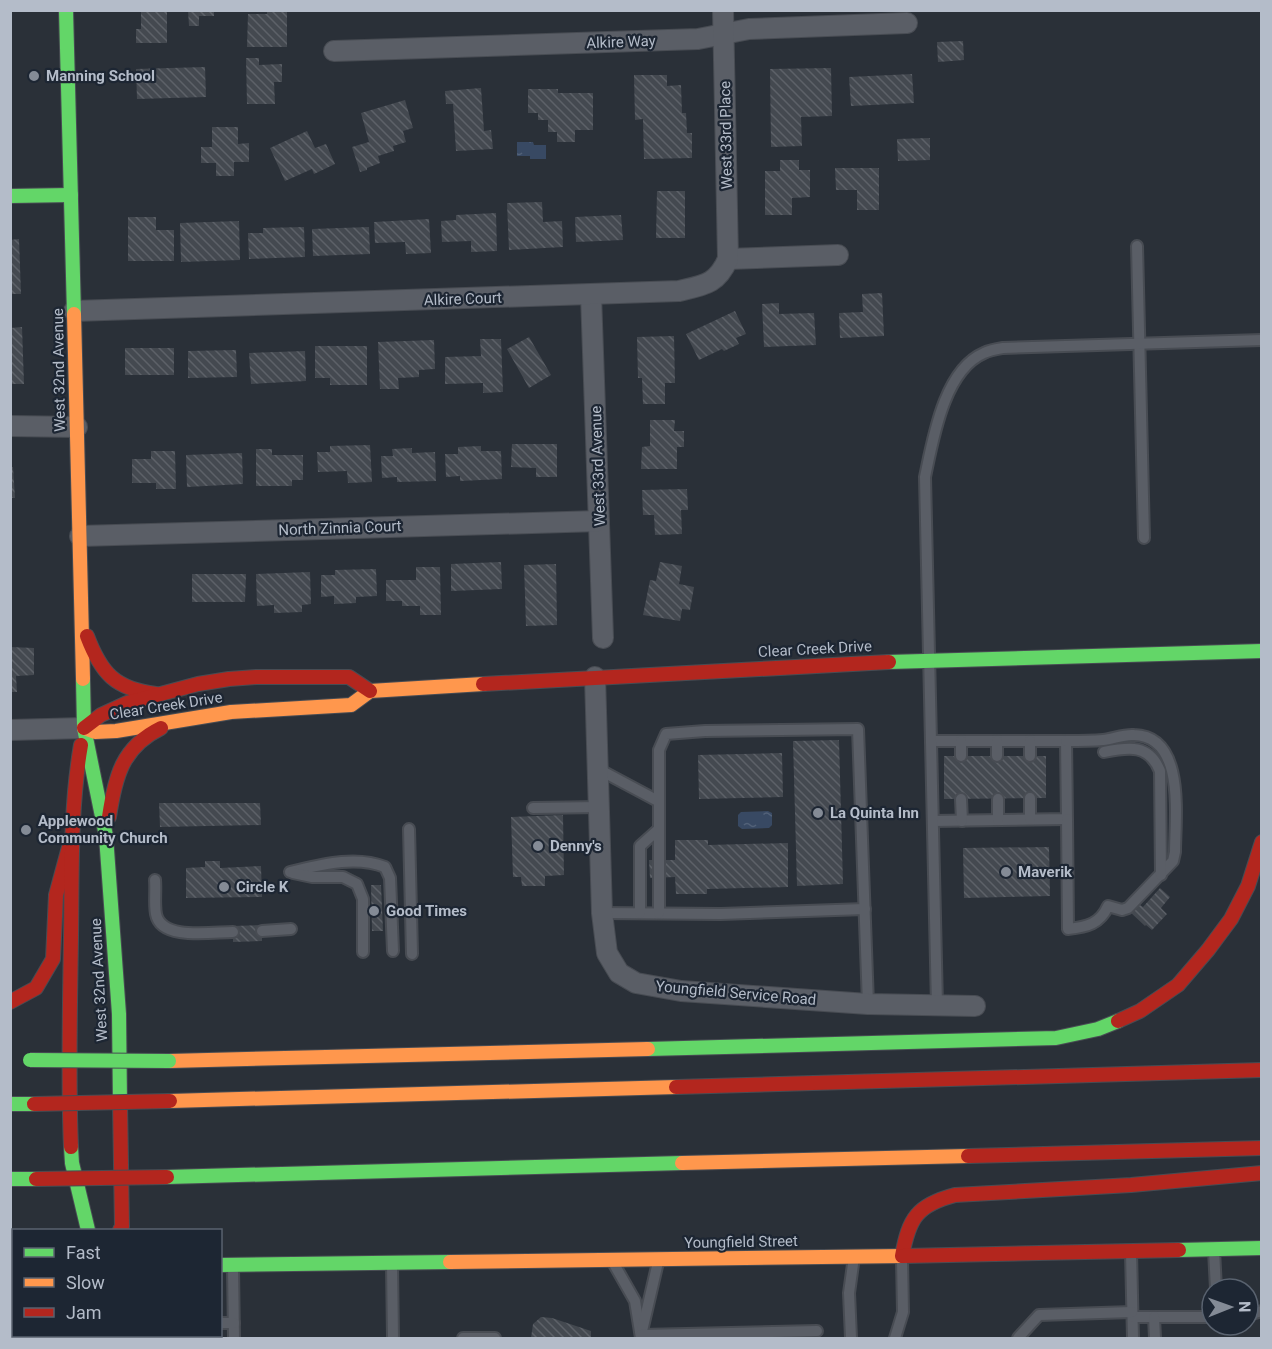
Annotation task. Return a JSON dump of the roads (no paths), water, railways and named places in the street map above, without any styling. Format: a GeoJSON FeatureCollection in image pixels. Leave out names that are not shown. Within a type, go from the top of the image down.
{"type":"FeatureCollection","features":[{"type":"Feature","properties":{"kind":"main road","name":"West 32nd Avenue"},"geometry":{"type":"LineString","coordinates":[[66,10],[84,728],[106,836],[119,1014],[121,1229]]}},
{"type":"Feature","properties":{"kind":"main road"},"geometry":{"type":"LineString","coordinates":[[10,196],[71,195]]}},
{"type":"Feature","properties":{"kind":"main road"},"geometry":{"type":"LineString","coordinates":[[82,621],[95,656],[109,677],[128,689],[161,694]]}},
{"type":"Feature","properties":{"kind":"main road","name":"Clear Creek Drive"},"geometry":{"type":"LineString","coordinates":[[84,728],[104,732],[246,710],[351,705],[370,691],[929,660],[1262,651]]}},
{"type":"Feature","properties":{"kind":"main road","name":"Clear Creek Drive"},"geometry":{"type":"LineString","coordinates":[[84,728],[114,708],[214,681],[278,676],[348,676],[370,691]]}},
{"type":"Feature","properties":{"kind":"main road"},"geometry":{"type":"LineString","coordinates":[[106,836],[115,780],[126,754],[150,732],[177,722]]}},
{"type":"Feature","properties":{"kind":"main road","name":"West 32nd Avenue"},"geometry":{"type":"LineString","coordinates":[[84,728],[76,775],[72,837],[70,1012],[72,1164],[88,1229]]}},
{"type":"Feature","properties":{"kind":"main road"},"geometry":{"type":"LineString","coordinates":[[10,1002],[36,988],[53,959],[56,895],[72,837]]}},
{"type":"Feature","properties":{"kind":"main road"},"geometry":{"type":"LineString","coordinates":[[25,1060],[169,1061],[1056,1038],[1098,1029],[1129,1016],[1178,985],[1231,919],[1248,886],[1262,842]]}},
{"type":"Feature","properties":{"kind":"main road"},"geometry":{"type":"LineString","coordinates":[[10,1104],[1262,1070]]}},
{"type":"Feature","properties":{"kind":"main road"},"geometry":{"type":"LineString","coordinates":[[10,1179],[167,1177],[1262,1148]]}},
{"type":"Feature","properties":{"kind":"main road"},"geometry":{"type":"LineString","coordinates":[[902,1256],[909,1223],[919,1209],[930,1202],[948,1197],[1131,1185],[1262,1173]]}},
{"type":"Feature","properties":{"kind":"main road","name":"Youngfield Street"},"geometry":{"type":"LineString","coordinates":[[224,1267],[1262,1248]]}},
{"type":"Feature","properties":{"kind":"street","name":"West 33rd Place"},"geometry":{"type":"LineString","coordinates":[[723,10],[728,259]]}},
{"type":"Feature","properties":{"kind":"street","name":"Alkire Way"},"geometry":{"type":"LineString","coordinates":[[334,51],[698,39],[749,29],[907,23]]}},
{"type":"Feature","properties":{"kind":"street"},"geometry":{"type":"LineString","coordinates":[[728,259],[838,255]]}},
{"type":"Feature","properties":{"kind":"street","name":"Alkire Court"},"geometry":{"type":"LineString","coordinates":[[74,311],[680,291],[714,281],[723,272],[728,259]]}},
{"type":"Feature","properties":{"kind":"street","name":"West 33rd Avenue"},"geometry":{"type":"LineString","coordinates":[[591,295],[603,638]]}},
{"type":"Feature","properties":{"kind":"street"},"geometry":{"type":"LineString","coordinates":[[10,426],[77,427]]}},
{"type":"Feature","properties":{"kind":"street","name":"North Zinnia Court"},"geometry":{"type":"LineString","coordinates":[[80,536],[600,521]]}},
{"type":"Feature","properties":{"kind":"street","name":"Youngfield Service Road"},"geometry":{"type":"LineString","coordinates":[[595,677],[602,913],[607,953],[620,973],[636,982],[681,991],[867,1004],[975,1006]]}},
{"type":"Feature","properties":{"kind":"street"},"geometry":{"type":"LineString","coordinates":[[10,730],[84,728]]}},
{"type":"Feature","properties":{"kind":"lane"},"geometry":{"type":"LineString","coordinates":[[1137,246],[1144,538]]}},
{"type":"Feature","properties":{"kind":"lane"},"geometry":{"type":"LineString","coordinates":[[937,1006],[925,477],[931,446],[950,389],[966,366],[983,353],[1003,348],[1262,340]]}},
{"type":"Feature","properties":{"kind":"lane"},"geometry":{"type":"LineString","coordinates":[[659,913],[659,750],[666,734],[705,730],[858,729],[867,1004]]}},
{"type":"Feature","properties":{"kind":"lane"},"geometry":{"type":"LineString","coordinates":[[931,741],[1104,740],[1136,734],[1146,737],[1162,748],[1172,766],[1175,852],[1173,861],[1128,908],[1122,910],[1108,906],[1104,916],[1096,923],[1068,929],[1066,741]]}},
{"type":"Feature","properties":{"kind":"lane"},"geometry":{"type":"LineString","coordinates":[[961,741],[961,756]]}},
{"type":"Feature","properties":{"kind":"lane"},"geometry":{"type":"LineString","coordinates":[[997,741],[998,756]]}},
{"type":"Feature","properties":{"kind":"lane"},"geometry":{"type":"LineString","coordinates":[[1030,741],[1030,756]]}},
{"type":"Feature","properties":{"kind":"lane"},"geometry":{"type":"LineString","coordinates":[[1104,752],[1132,748],[1142,750],[1157,763],[1160,771],[1161,874]]}},
{"type":"Feature","properties":{"kind":"lane"},"geometry":{"type":"LineString","coordinates":[[598,769],[658,801]]}},
{"type":"Feature","properties":{"kind":"lane"},"geometry":{"type":"LineString","coordinates":[[1030,798],[1030,819]]}},
{"type":"Feature","properties":{"kind":"lane"},"geometry":{"type":"LineString","coordinates":[[961,799],[962,820]]}},
{"type":"Feature","properties":{"kind":"lane"},"geometry":{"type":"LineString","coordinates":[[998,799],[998,820]]}},
{"type":"Feature","properties":{"kind":"lane"},"geometry":{"type":"LineString","coordinates":[[533,808],[599,807]]}},
{"type":"Feature","properties":{"kind":"lane"},"geometry":{"type":"LineString","coordinates":[[933,821],[1067,819]]}},
{"type":"Feature","properties":{"kind":"lane"},"geometry":{"type":"LineString","coordinates":[[408,829],[412,954]]}},
{"type":"Feature","properties":{"kind":"lane"},"geometry":{"type":"LineString","coordinates":[[640,913],[640,846],[659,829]]}},
{"type":"Feature","properties":{"kind":"lane"},"geometry":{"type":"LineString","coordinates":[[363,952],[363,899],[357,884],[343,876],[312,877],[290,872],[329,863],[372,862],[385,867],[390,878],[393,951]]}},
{"type":"Feature","properties":{"kind":"lane"},"geometry":{"type":"LineString","coordinates":[[155,880],[156,916],[163,926],[177,933],[233,932]]}},
{"type":"Feature","properties":{"kind":"lane"},"geometry":{"type":"LineString","coordinates":[[602,913],[721,914],[865,909]]}},
{"type":"Feature","properties":{"kind":"lane"},"geometry":{"type":"LineString","coordinates":[[262,931],[291,929]]}},
{"type":"Feature","properties":{"kind":"lane"},"geometry":{"type":"LineString","coordinates":[[1215,1250],[1216,1277]]}},
{"type":"Feature","properties":{"kind":"lane"},"geometry":{"type":"LineString","coordinates":[[1131,1252],[1133,1338]]}},
{"type":"Feature","properties":{"kind":"lane"},"geometry":{"type":"LineString","coordinates":[[895,1338],[903,1312],[902,1256]]}},
{"type":"Feature","properties":{"kind":"lane"},"geometry":{"type":"LineString","coordinates":[[851,1338],[849,1293],[854,1257]]}},
{"type":"Feature","properties":{"kind":"lane"},"geometry":{"type":"LineString","coordinates":[[613,1260],[635,1301],[641,1336]]}},
{"type":"Feature","properties":{"kind":"lane"},"geometry":{"type":"LineString","coordinates":[[641,1336],[658,1260]]}},
{"type":"Feature","properties":{"kind":"lane"},"geometry":{"type":"LineString","coordinates":[[392,1263],[393,1338]]}},
{"type":"Feature","properties":{"kind":"lane"},"geometry":{"type":"LineString","coordinates":[[224,1267],[234,1323],[234,1338]]}},
{"type":"Feature","properties":{"kind":"lane"},"geometry":{"type":"LineString","coordinates":[[1018,1338],[1039,1315],[1200,1317]]}},
{"type":"Feature","properties":{"kind":"lane"},"geometry":{"type":"LineString","coordinates":[[1154,1317],[1155,1338]]}},
{"type":"Feature","properties":{"kind":"lane"},"geometry":{"type":"LineString","coordinates":[[222,1323],[234,1323]]}},
{"type":"Feature","properties":{"kind":"lane"},"geometry":{"type":"LineString","coordinates":[[641,1336],[817,1331]]}},
{"type":"Feature","properties":{"kind":"lane"},"geometry":{"type":"LineString","coordinates":[[463,1338],[495,1338]]}},
{"type":"Feature","properties":{"kind":"water"},"geometry":{"type":"Polygon","coordinates":[[[517,142],[546,145],[546,159],[517,156],[517,142]]]}},
{"type":"Feature","properties":{"kind":"water"},"geometry":{"type":"Polygon","coordinates":[[[768,811],[772,813],[772,825],[769,828],[742,829],[738,826],[738,815],[741,812],[768,811]]]}},
{"type":"Feature","properties":{"kind":"place","name":"Manning School"},"geometry":{"type":"Point","coordinates":[34,76]}},
{"type":"Feature","properties":{"kind":"place","name":"La Quinta Inn"},"geometry":{"type":"Point","coordinates":[818,813]}},
{"type":"Feature","properties":{"kind":"place","name":"Applewood Community Church"},"geometry":{"type":"Point","coordinates":[26,830]}},
{"type":"Feature","properties":{"kind":"place","name":"Denny's"},"geometry":{"type":"Point","coordinates":[538,846]}},
{"type":"Feature","properties":{"kind":"place","name":"Maverik"},"geometry":{"type":"Point","coordinates":[1006,872]}},
{"type":"Feature","properties":{"kind":"place","name":"Circle K"},"geometry":{"type":"Point","coordinates":[224,887]}},
{"type":"Feature","properties":{"kind":"place","name":"Good Times"},"geometry":{"type":"Point","coordinates":[374,911]}}]}
